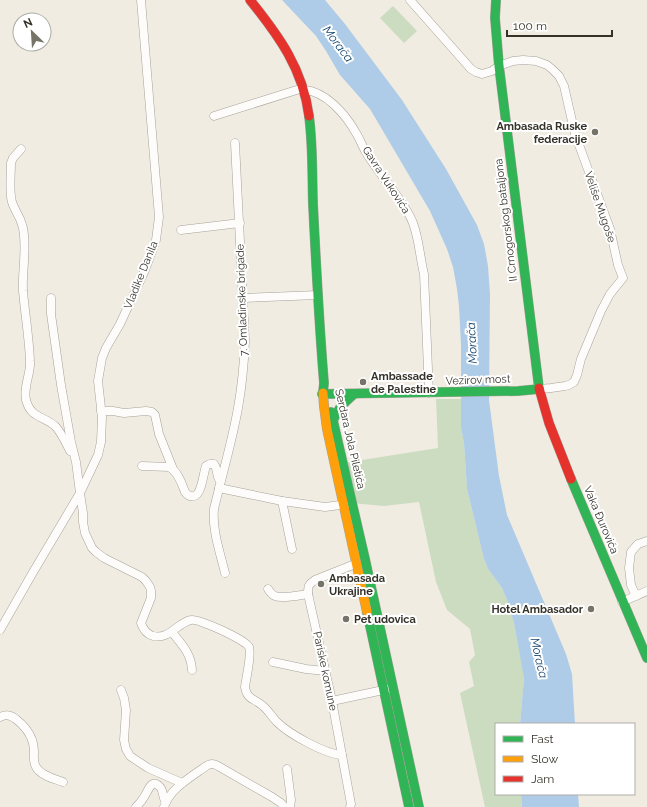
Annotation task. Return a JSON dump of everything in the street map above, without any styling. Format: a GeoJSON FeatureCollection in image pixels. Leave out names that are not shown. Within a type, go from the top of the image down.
{"type":"FeatureCollection","features":[{"type":"Feature","properties":{"kind":"main road","name":"Serdara Jola Piletića"},"geometry":{"type":"LineString","coordinates":[[250,0],[269,24],[289,54],[296,68],[307,100],[310,122],[318,294],[327,429],[348,504],[355,564],[362,595],[419,807]]}},
{"type":"Feature","properties":{"kind":"main road","name":"II Crnogorskog bataljona"},"geometry":{"type":"LineString","coordinates":[[496,0],[495,18],[499,66],[539,389]]}},
{"type":"Feature","properties":{"kind":"main road","name":"Vezirov most"},"geometry":{"type":"LineString","coordinates":[[325,394],[432,393],[539,389]]}},
{"type":"Feature","properties":{"kind":"main road","name":"Vaka Đurovića"},"geometry":{"type":"LineString","coordinates":[[539,389],[549,423],[575,490],[647,658]]}},
{"type":"Feature","properties":{"kind":"main road","name":"Serdara Jola Piletića"},"geometry":{"type":"LineString","coordinates":[[325,394],[334,420],[348,504],[388,689],[408,807]]}},
{"type":"Feature","properties":{"kind":"main road"},"geometry":{"type":"LineString","coordinates":[[334,420],[340,408],[354,394]]}},
{"type":"Feature","properties":{"kind":"street","name":"Vladike Danila"},"geometry":{"type":"LineString","coordinates":[[0,630],[80,493],[98,455],[101,442],[102,417],[98,381],[102,358],[120,324],[145,270],[156,240],[159,216],[141,0]]}},
{"type":"Feature","properties":{"kind":"street"},"geometry":{"type":"LineString","coordinates":[[410,0],[473,71],[482,74],[492,71],[499,66]]}},
{"type":"Feature","properties":{"kind":"street","name":"Veliše Mugoše"},"geometry":{"type":"LineString","coordinates":[[499,66],[513,61],[536,61],[547,65],[559,76],[564,86],[575,134],[610,229],[618,265],[623,278],[610,294],[601,311],[581,359],[578,375],[574,382],[565,386],[539,389]]}},
{"type":"Feature","properties":{"kind":"street"},"geometry":{"type":"LineString","coordinates":[[214,116],[304,89]]}},
{"type":"Feature","properties":{"kind":"street","name":"Gavra Vukovića"},"geometry":{"type":"LineString","coordinates":[[304,89],[311,90],[319,94],[343,114],[357,134],[366,152],[413,222],[424,274],[432,393]]}},
{"type":"Feature","properties":{"kind":"street","name":"7. Omladinske brigade"},"geometry":{"type":"LineString","coordinates":[[225,573],[213,516],[238,407],[244,365],[245,341],[235,143]]}},
{"type":"Feature","properties":{"kind":"street"},"geometry":{"type":"LineString","coordinates":[[21,149],[13,158],[11,163],[11,197],[12,203],[20,218],[24,236],[25,261],[23,290],[30,362],[25,387],[26,399],[31,411],[50,422],[60,432],[76,462]]}},
{"type":"Feature","properties":{"kind":"street"},"geometry":{"type":"LineString","coordinates":[[181,230],[240,223]]}},
{"type":"Feature","properties":{"kind":"street"},"geometry":{"type":"LineString","coordinates":[[243,298],[318,294]]}},
{"type":"Feature","properties":{"kind":"street"},"geometry":{"type":"LineString","coordinates":[[51,298],[51,314],[61,385],[76,462],[83,522],[85,533],[92,548],[104,558],[142,578],[150,587],[150,598],[141,623],[145,631],[150,635],[161,636],[172,632],[183,623],[195,619],[243,641],[247,644],[250,652],[245,687],[245,691],[250,698],[263,706],[278,723],[301,739],[334,754],[342,755]]}},
{"type":"Feature","properties":{"kind":"street"},"geometry":{"type":"LineString","coordinates":[[101,411],[113,410],[124,413],[146,411],[152,412],[155,415],[159,434],[173,469],[176,472],[187,495],[197,495],[206,466],[211,463],[216,466],[220,485],[282,501],[325,507],[348,504]]}},
{"type":"Feature","properties":{"kind":"street"},"geometry":{"type":"LineString","coordinates":[[142,466],[173,469]]}},
{"type":"Feature","properties":{"kind":"street"},"geometry":{"type":"LineString","coordinates":[[282,501],[292,550]]}},
{"type":"Feature","properties":{"kind":"street"},"geometry":{"type":"LineString","coordinates":[[636,596],[631,585],[629,568],[631,552],[638,544],[647,541]]}},
{"type":"Feature","properties":{"kind":"street"},"geometry":{"type":"LineString","coordinates":[[268,589],[271,594],[276,596],[285,597],[308,594],[308,587],[310,583],[355,564]]}},
{"type":"Feature","properties":{"kind":"street"},"geometry":{"type":"LineString","coordinates":[[622,602],[647,591]]}},
{"type":"Feature","properties":{"kind":"street","name":"Pariske komune"},"geometry":{"type":"LineString","coordinates":[[308,594],[332,701],[351,804],[350,807]]}},
{"type":"Feature","properties":{"kind":"street"},"geometry":{"type":"LineString","coordinates":[[172,632],[187,652],[190,658],[192,670]]}},
{"type":"Feature","properties":{"kind":"street"},"geometry":{"type":"LineString","coordinates":[[273,662],[325,671]]}},
{"type":"Feature","properties":{"kind":"street"},"geometry":{"type":"LineString","coordinates":[[332,701],[388,689]]}},
{"type":"Feature","properties":{"kind":"street"},"geometry":{"type":"LineString","coordinates":[[120,690],[124,698],[126,710],[124,740],[126,749],[130,756],[148,768],[182,783]]}},
{"type":"Feature","properties":{"kind":"street"},"geometry":{"type":"LineString","coordinates":[[0,717],[5,715],[12,716],[22,724],[33,741],[34,761],[37,769],[40,772],[63,782]]}},
{"type":"Feature","properties":{"kind":"street"},"geometry":{"type":"LineString","coordinates":[[165,805],[170,796],[182,783],[206,766],[214,764],[272,797],[284,807]]}},
{"type":"Feature","properties":{"kind":"street"},"geometry":{"type":"LineString","coordinates":[[287,769],[291,800],[290,807]]}},
{"type":"Feature","properties":{"kind":"street"},"geometry":{"type":"LineString","coordinates":[[136,807],[145,796],[149,786],[153,784],[158,785],[161,788],[165,805]]}},
{"type":"Feature","properties":{"kind":"green space"},"geometry":{"type":"Polygon","coordinates":[[[393,6],[417,31],[404,43],[380,18],[393,6]]]}},
{"type":"Feature","properties":{"kind":"green space"},"geometry":{"type":"Polygon","coordinates":[[[436,399],[461,399],[461,427],[464,443],[467,489],[484,559],[488,569],[502,588],[514,623],[524,678],[520,723],[495,723],[495,795],[521,795],[522,807],[485,807],[460,693],[474,686],[469,662],[475,655],[470,629],[447,610],[436,582],[419,502],[384,506],[351,503],[343,463],[438,448],[436,399]]]}},
{"type":"Feature","properties":{"kind":"water","name":"Morača"},"geometry":{"type":"Polygon","coordinates":[[[282,0],[325,0],[345,24],[402,100],[446,169],[477,225],[484,244],[488,266],[490,294],[489,400],[499,476],[507,515],[566,654],[572,674],[575,723],[520,723],[524,678],[514,623],[502,588],[488,569],[484,559],[467,489],[464,443],[461,427],[461,345],[459,306],[453,267],[447,249],[430,211],[370,109],[340,75],[316,36],[282,0]]]}},
{"type":"Feature","properties":{"kind":"water"},"geometry":{"type":"Polygon","coordinates":[[[521,795],[578,795],[579,807],[522,807],[521,795]]]}},
{"type":"Feature","properties":{"kind":"traffic: fast"},"geometry":{"type":"LineString","coordinates":[[496,0],[495,18],[499,66],[539,388]]}},
{"type":"Feature","properties":{"kind":"traffic: fast"},"geometry":{"type":"LineString","coordinates":[[309,116],[312,149],[316,271],[324,383],[323,393]]}},
{"type":"Feature","properties":{"kind":"traffic: fast"},"geometry":{"type":"LineString","coordinates":[[322,394],[518,391],[539,389]]}},
{"type":"Feature","properties":{"kind":"traffic: fast"},"geometry":{"type":"LineString","coordinates":[[333,420],[341,406],[354,394]]}},
{"type":"Feature","properties":{"kind":"traffic: fast"},"geometry":{"type":"LineString","coordinates":[[331,412],[365,559],[419,807]]}},
{"type":"Feature","properties":{"kind":"traffic: fast"},"geometry":{"type":"LineString","coordinates":[[571,479],[647,658]]}},
{"type":"Feature","properties":{"kind":"traffic: fast"},"geometry":{"type":"LineString","coordinates":[[367,612],[409,807]]}},
{"type":"Feature","properties":{"kind":"traffic: slow"},"geometry":{"type":"LineString","coordinates":[[323,393],[327,429],[367,612]]}},
{"type":"Feature","properties":{"kind":"traffic: jam"},"geometry":{"type":"LineString","coordinates":[[250,0],[271,27],[288,54],[301,83],[309,116]]}},
{"type":"Feature","properties":{"kind":"traffic: jam"},"geometry":{"type":"LineString","coordinates":[[539,388],[549,423],[571,479]]}},
{"type":"Feature","properties":{"kind":"place","name":"Ambasada Ruske federacije"},"geometry":{"type":"Point","coordinates":[595,132]}},
{"type":"Feature","properties":{"kind":"place","name":"Ambassade de Palestine"},"geometry":{"type":"Point","coordinates":[363,382]}},
{"type":"Feature","properties":{"kind":"place","name":"Ambasada Ukrajine"},"geometry":{"type":"Point","coordinates":[321,584]}},
{"type":"Feature","properties":{"kind":"place","name":"Hotel Ambasador"},"geometry":{"type":"Point","coordinates":[591,609]}},
{"type":"Feature","properties":{"kind":"place","name":"Pet udovica"},"geometry":{"type":"Point","coordinates":[346,619]}}]}
